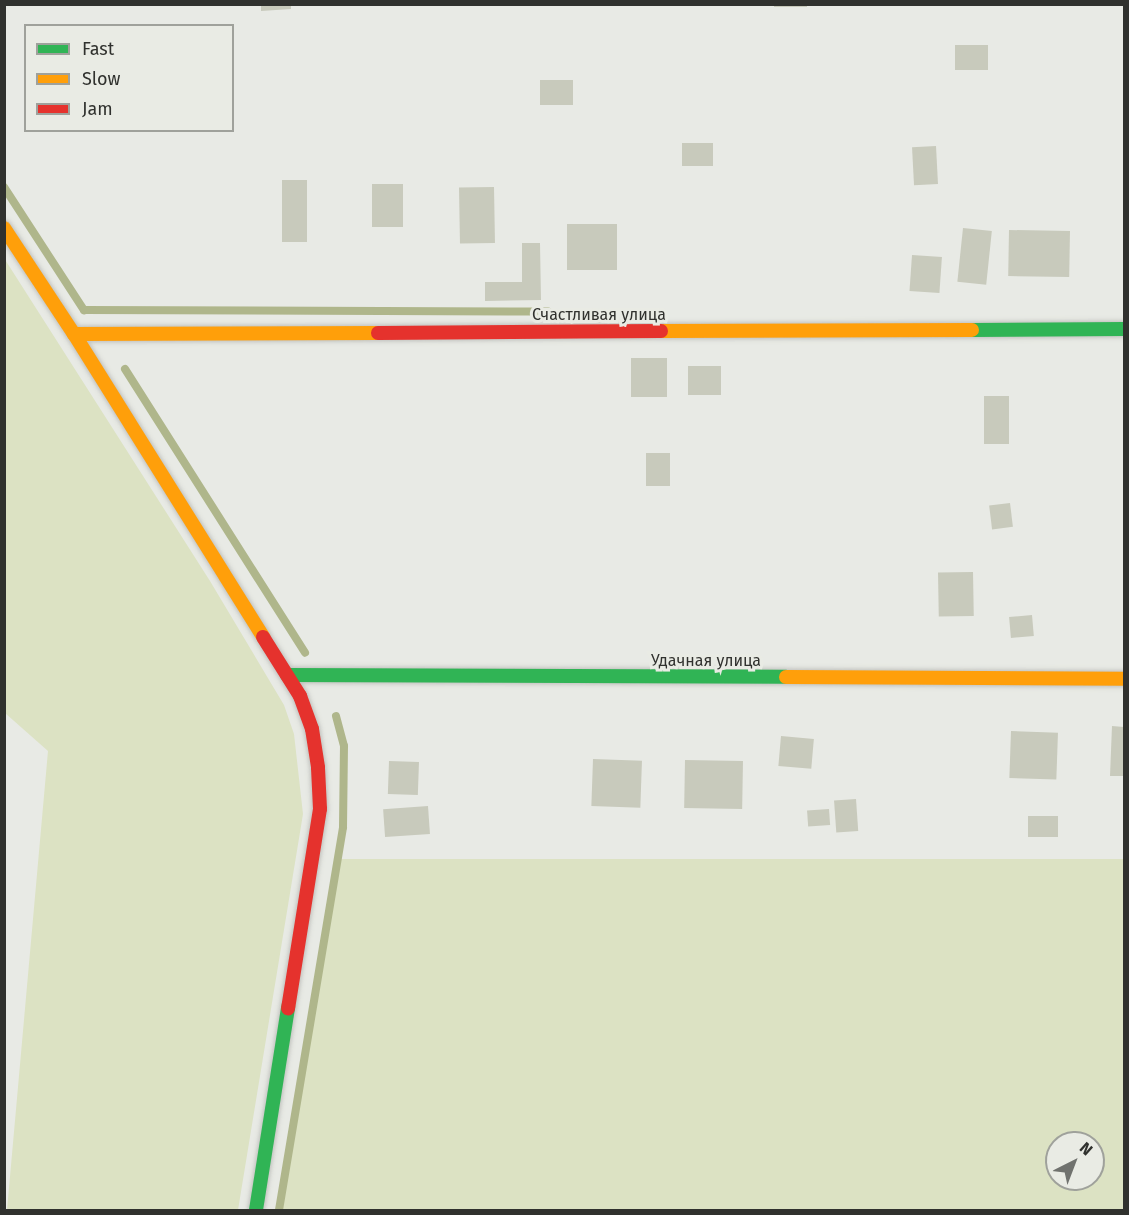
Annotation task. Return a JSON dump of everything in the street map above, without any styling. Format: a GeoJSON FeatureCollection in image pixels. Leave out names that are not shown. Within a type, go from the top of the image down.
{"type":"FeatureCollection","features":[{"type":"Feature","properties":{"kind":"street"},"geometry":{"type":"LineString","coordinates":[[4,228],[74,334],[300,696],[312,729],[318,768],[320,809],[256,1210]]}},
{"type":"Feature","properties":{"kind":"street","name":"Счастливая улица"},"geometry":{"type":"LineString","coordinates":[[74,334],[1125,329]]}},
{"type":"Feature","properties":{"kind":"street","name":"Удачная улица"},"geometry":{"type":"LineString","coordinates":[[287,675],[1125,679]]}},
{"type":"Feature","properties":{"kind":"green space"},"geometry":{"type":"Polygon","coordinates":[[[4,258],[210,581],[284,705],[294,734],[303,814],[238,1210],[7,1210],[48,751],[5,713],[4,258]]]}},
{"type":"Feature","properties":{"kind":"green space"},"geometry":{"type":"Polygon","coordinates":[[[337,859],[1124,859],[1124,1210],[276,1210],[337,859]]]}},
{"type":"Feature","properties":{"kind":"building"},"geometry":{"type":"Polygon","coordinates":[[[261,4],[291,4],[291,9],[261,11],[261,4]]]}},
{"type":"Feature","properties":{"kind":"building"},"geometry":{"type":"Polygon","coordinates":[[[774,4],[807,4],[807,7],[774,7],[774,4]]]}},
{"type":"Feature","properties":{"kind":"building"},"geometry":{"type":"Polygon","coordinates":[[[955,45],[988,45],[988,70],[955,70],[955,45]]]}},
{"type":"Feature","properties":{"kind":"building"},"geometry":{"type":"Polygon","coordinates":[[[540,80],[573,80],[573,105],[540,105],[540,80]]]}},
{"type":"Feature","properties":{"kind":"building"},"geometry":{"type":"Polygon","coordinates":[[[682,143],[713,143],[713,166],[682,166],[682,143]]]}},
{"type":"Feature","properties":{"kind":"building"},"geometry":{"type":"Polygon","coordinates":[[[936,146],[938,184],[914,185],[912,147],[936,146]]]}},
{"type":"Feature","properties":{"kind":"building"},"geometry":{"type":"Polygon","coordinates":[[[282,180],[307,180],[307,242],[282,242],[282,180]]]}},
{"type":"Feature","properties":{"kind":"building"},"geometry":{"type":"Polygon","coordinates":[[[372,184],[403,184],[403,227],[372,227],[372,184]]]}},
{"type":"Feature","properties":{"kind":"building"},"geometry":{"type":"Polygon","coordinates":[[[494,187],[495,243],[460,244],[459,188],[494,187]]]}},
{"type":"Feature","properties":{"kind":"building"},"geometry":{"type":"Polygon","coordinates":[[[567,224],[617,224],[617,270],[567,270],[567,224]]]}},
{"type":"Feature","properties":{"kind":"building"},"geometry":{"type":"Polygon","coordinates":[[[963,228],[992,231],[986,285],[957,282],[963,228]]]}},
{"type":"Feature","properties":{"kind":"building"},"geometry":{"type":"Polygon","coordinates":[[[1009,230],[1070,231],[1069,277],[1008,276],[1009,230]]]}},
{"type":"Feature","properties":{"kind":"building"},"geometry":{"type":"Polygon","coordinates":[[[522,243],[540,243],[541,300],[485,301],[485,282],[522,282],[522,243]]]}},
{"type":"Feature","properties":{"kind":"building"},"geometry":{"type":"Polygon","coordinates":[[[912,255],[942,257],[939,293],[909,291],[912,255]]]}},
{"type":"Feature","properties":{"kind":"building"},"geometry":{"type":"Polygon","coordinates":[[[631,358],[667,358],[667,397],[631,397],[631,358]]]}},
{"type":"Feature","properties":{"kind":"building"},"geometry":{"type":"Polygon","coordinates":[[[688,366],[721,366],[721,395],[688,395],[688,366]]]}},
{"type":"Feature","properties":{"kind":"building"},"geometry":{"type":"Polygon","coordinates":[[[984,396],[1009,396],[1009,444],[984,444],[984,396]]]}},
{"type":"Feature","properties":{"kind":"building"},"geometry":{"type":"Polygon","coordinates":[[[646,453],[670,453],[670,486],[646,486],[646,453]]]}},
{"type":"Feature","properties":{"kind":"building"},"geometry":{"type":"Polygon","coordinates":[[[1010,503],[1013,527],[992,529],[989,506],[1010,503]]]}},
{"type":"Feature","properties":{"kind":"building"},"geometry":{"type":"Polygon","coordinates":[[[973,572],[974,616],[939,617],[938,573],[973,572]]]}},
{"type":"Feature","properties":{"kind":"building"},"geometry":{"type":"Polygon","coordinates":[[[1032,615],[1034,636],[1011,638],[1009,617],[1032,615]]]}},
{"type":"Feature","properties":{"kind":"building"},"geometry":{"type":"Polygon","coordinates":[[[1112,726],[1124,727],[1124,776],[1110,776],[1112,726]]]}},
{"type":"Feature","properties":{"kind":"building"},"geometry":{"type":"Polygon","coordinates":[[[1011,731],[1058,733],[1056,780],[1009,778],[1011,731]]]}},
{"type":"Feature","properties":{"kind":"building"},"geometry":{"type":"Polygon","coordinates":[[[781,736],[814,739],[811,769],[778,766],[781,736]]]}},
{"type":"Feature","properties":{"kind":"building"},"geometry":{"type":"Polygon","coordinates":[[[593,759],[642,761],[640,808],[591,806],[593,759]]]}},
{"type":"Feature","properties":{"kind":"building"},"geometry":{"type":"Polygon","coordinates":[[[685,760],[743,761],[742,809],[684,808],[685,760]]]}},
{"type":"Feature","properties":{"kind":"building"},"geometry":{"type":"Polygon","coordinates":[[[389,761],[419,762],[418,795],[388,794],[389,761]]]}},
{"type":"Feature","properties":{"kind":"building"},"geometry":{"type":"Polygon","coordinates":[[[856,799],[858,831],[836,832],[834,801],[856,799]]]}},
{"type":"Feature","properties":{"kind":"building"},"geometry":{"type":"Polygon","coordinates":[[[428,806],[430,834],[385,837],[383,809],[428,806]]]}},
{"type":"Feature","properties":{"kind":"building"},"geometry":{"type":"Polygon","coordinates":[[[829,809],[830,825],[808,826],[807,811],[829,809]]]}},
{"type":"Feature","properties":{"kind":"building"},"geometry":{"type":"Polygon","coordinates":[[[1028,816],[1058,816],[1058,837],[1028,837],[1028,816]]]}},
{"type":"Feature","properties":{"kind":"waterway"},"geometry":{"type":"LineString","coordinates":[[4,187],[84,310],[548,312]]}},
{"type":"Feature","properties":{"kind":"waterway"},"geometry":{"type":"LineString","coordinates":[[125,369],[305,653]]}},
{"type":"Feature","properties":{"kind":"waterway"},"geometry":{"type":"LineString","coordinates":[[279,1210],[343,827],[344,746],[336,716]]}},
{"type":"Feature","properties":{"kind":"traffic: fast"},"geometry":{"type":"LineString","coordinates":[[972,330],[1124,329]]}},
{"type":"Feature","properties":{"kind":"traffic: fast"},"geometry":{"type":"LineString","coordinates":[[287,675],[786,677]]}},
{"type":"Feature","properties":{"kind":"traffic: fast"},"geometry":{"type":"LineString","coordinates":[[256,1210],[288,1008]]}},
{"type":"Feature","properties":{"kind":"traffic: slow"},"geometry":{"type":"LineString","coordinates":[[4,228],[74,334],[263,637]]}},
{"type":"Feature","properties":{"kind":"traffic: slow"},"geometry":{"type":"LineString","coordinates":[[661,331],[972,330]]}},
{"type":"Feature","properties":{"kind":"traffic: slow"},"geometry":{"type":"LineString","coordinates":[[74,334],[378,333]]}},
{"type":"Feature","properties":{"kind":"traffic: slow"},"geometry":{"type":"LineString","coordinates":[[786,677],[1124,679]]}},
{"type":"Feature","properties":{"kind":"traffic: jam"},"geometry":{"type":"LineString","coordinates":[[378,333],[661,331]]}},
{"type":"Feature","properties":{"kind":"traffic: jam"},"geometry":{"type":"LineString","coordinates":[[263,637],[300,696],[312,729],[318,768],[320,809],[288,1008]]}}]}
